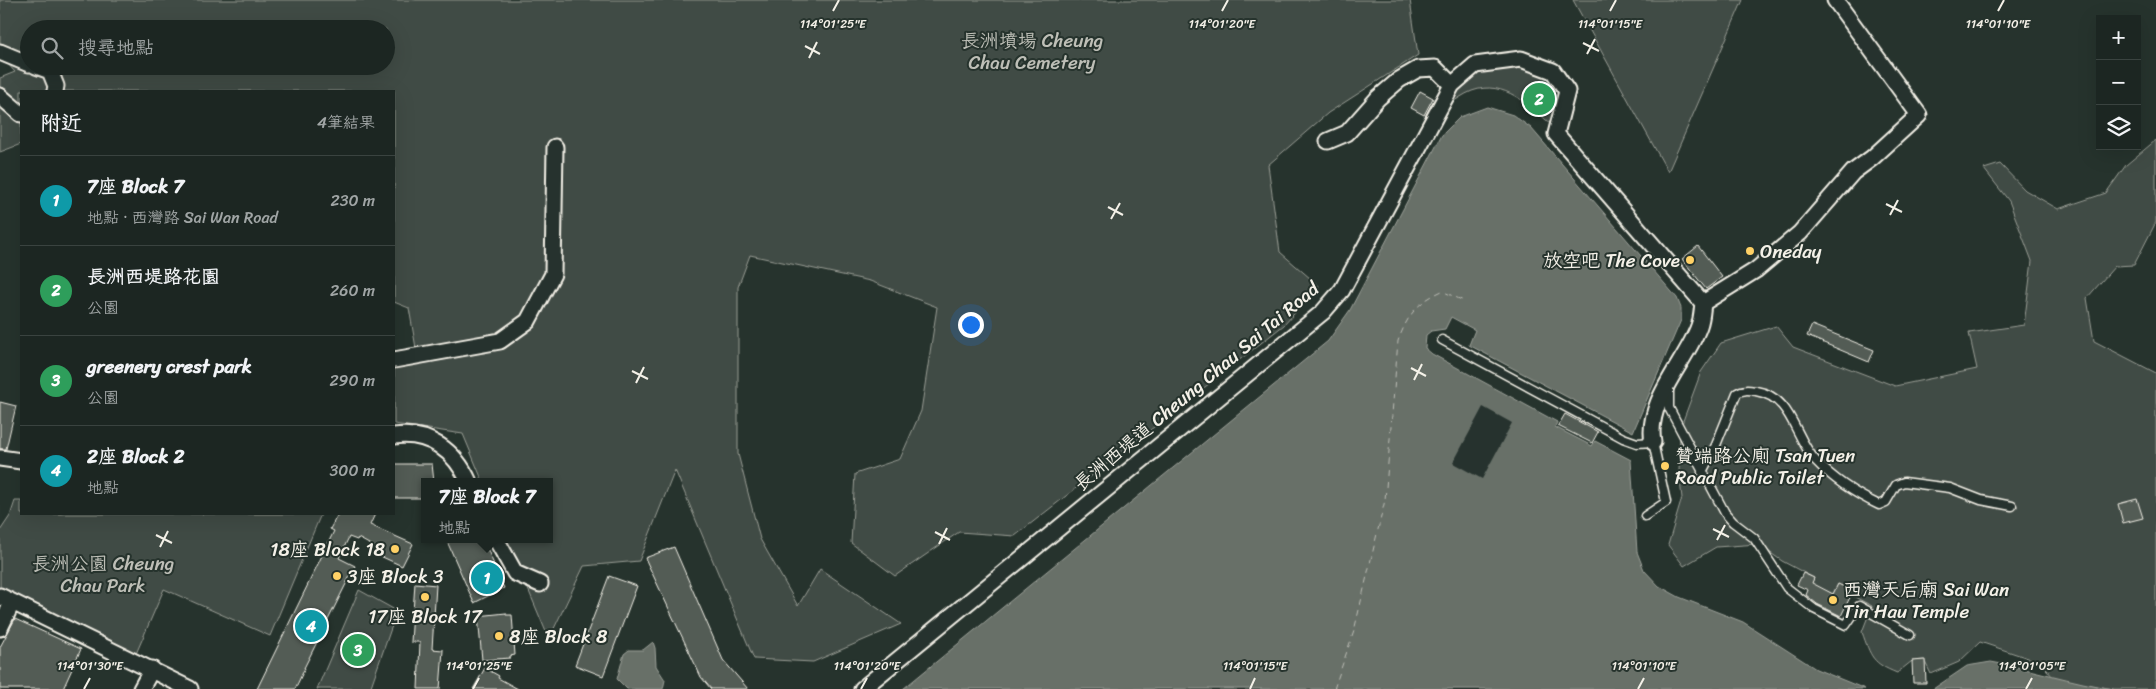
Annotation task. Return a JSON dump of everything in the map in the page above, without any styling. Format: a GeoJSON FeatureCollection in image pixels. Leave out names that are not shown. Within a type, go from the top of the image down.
{"type":"FeatureCollection","features":[{"type":"Feature","properties":{"kind":"street"},"geometry":{"type":"LineString","coordinates":[[1653,442],[1651,426],[1668,380],[1699,326],[1703,303],[1756,270],[1800,233],[1853,172],[1872,158],[1919,115],[1835,0]]}},
{"type":"Feature","properties":{"kind":"street"},"geometry":{"type":"LineString","coordinates":[[0,52],[20,60]]}},
{"type":"Feature","properties":{"kind":"street","name":"長洲西堤道 Cheung Chau Sai Tai Road"},"geometry":{"type":"LineString","coordinates":[[862,689],[1130,467],[1322,312],[1342,290],[1452,85],[1475,65],[1521,58],[1553,71],[1567,91],[1556,134],[1703,303]]}},
{"type":"Feature","properties":{"kind":"street"},"geometry":{"type":"LineString","coordinates":[[1328,141],[1347,133],[1390,87],[1418,69],[1435,68],[1452,85]]}},
{"type":"Feature","properties":{"kind":"street"},"geometry":{"type":"LineString","coordinates":[[52,75],[56,86],[55,90]]}},
{"type":"Feature","properties":{"kind":"street"},"geometry":{"type":"LineString","coordinates":[[0,96],[20,113]]}},
{"type":"Feature","properties":{"kind":"street"},"geometry":{"type":"LineString","coordinates":[[395,360],[500,341],[528,321],[553,274],[555,147]]}},
{"type":"Feature","properties":{"kind":"street"},"geometry":{"type":"LineString","coordinates":[[395,436],[412,435],[440,445],[462,467],[467,478]]}},
{"type":"Feature","properties":{"kind":"street"},"geometry":{"type":"LineString","coordinates":[[0,458],[20,462]]}},
{"type":"Feature","properties":{"kind":"street"},"geometry":{"type":"LineString","coordinates":[[498,543],[515,573],[540,584]]}},
{"type":"Feature","properties":{"kind":"street"},"geometry":{"type":"LineString","coordinates":[[0,628],[6,599],[190,689]]}},
{"type":"Feature","properties":{"kind":"street"},"geometry":{"type":"LineString","coordinates":[[142,689],[152,669]]}},
{"type":"Feature","properties":{"kind":"lane"},"geometry":{"type":"LineString","coordinates":[[1442,340],[1623,438],[1637,442],[1653,442],[1666,502],[1645,516]]}},
{"type":"Feature","properties":{"kind":"lane"},"geometry":{"type":"LineString","coordinates":[[1668,380],[1669,408],[1725,513],[1733,522],[1754,538],[1786,588],[1814,609],[1846,625],[1859,606],[1910,636]]}},
{"type":"Feature","properties":{"kind":"lane"},"geometry":{"type":"LineString","coordinates":[[1702,472],[1716,445],[1738,391],[1747,390],[1762,392],[1779,402],[1791,415],[1805,447],[1817,462],[1851,490],[1880,505],[1886,502],[1896,485],[1904,482],[1950,488],[1976,498],[2012,506]]}},
{"type":"Feature","properties":{"kind":"green space","name":"長洲墳場 Cheung Chau Cemetery"},"geometry":{"type":"Polygon","coordinates":[[[0,0],[1410,0],[1418,55],[1328,113],[1268,165],[1280,252],[1319,286],[1284,325],[1015,536],[959,532],[895,576],[851,543],[855,474],[900,459],[921,411],[937,307],[870,281],[750,255],[738,287],[738,454],[760,539],[798,606],[820,569],[901,624],[813,662],[754,659],[675,470],[639,561],[584,566],[549,639],[509,543],[553,543],[553,478],[481,478],[463,434],[395,424],[395,351],[416,348],[409,308],[395,302],[395,90],[20,90],[20,144],[0,152],[0,78],[15,72],[0,55],[0,0]]]}},
{"type":"Feature","properties":{"kind":"green space"},"geometry":{"type":"Polygon","coordinates":[[[1573,0],[1743,0],[1668,172],[1573,0]]]}},
{"type":"Feature","properties":{"kind":"green space"},"geometry":{"type":"Polygon","coordinates":[[[1522,66],[1549,74],[1560,93],[1552,125],[1516,96],[1506,91],[1484,88],[1463,95],[1448,105],[1455,93],[1470,78],[1488,70],[1522,66]]]}},
{"type":"Feature","properties":{"kind":"green space"},"geometry":{"type":"Polygon","coordinates":[[[2156,140],[2156,222],[2134,265],[2115,266],[2087,298],[2094,341],[2156,373],[2156,689],[2115,689],[2075,683],[2053,677],[2040,662],[1980,642],[1959,662],[1931,674],[1924,660],[1912,661],[1897,673],[1882,666],[1870,653],[1862,632],[1872,606],[1851,595],[1853,591],[1838,584],[1833,594],[1811,585],[1814,578],[1782,561],[1758,544],[1716,547],[1684,566],[1668,545],[1682,498],[1679,473],[1680,429],[1701,372],[1721,343],[1776,326],[1793,347],[1895,386],[1977,369],[1969,333],[2024,325],[2032,261],[2009,201],[1984,169],[2000,164],[2025,190],[2058,209],[2106,193],[2126,165],[2156,140]]]}},
{"type":"Feature","properties":{"kind":"green space","name":"長洲公園 Cheung Chau Park"},"geometry":{"type":"Polygon","coordinates":[[[15,501],[20,501],[20,515],[321,515],[270,636],[164,589],[135,656],[0,589],[0,531],[10,516],[15,501]]]}},
{"type":"Feature","properties":{"kind":"green space"},"geometry":{"type":"Polygon","coordinates":[[[359,590],[397,611],[370,689],[317,689],[359,590]]]}},
{"type":"Feature","properties":{"kind":"shaded area"},"geometry":{"type":"Polygon","coordinates":[[[1487,107],[1513,115],[1531,128],[1677,298],[1681,308],[1681,320],[1633,432],[1469,345],[1475,330],[1451,317],[1445,329],[1431,331],[1426,335],[1425,348],[1432,354],[1557,422],[1555,427],[1592,446],[1595,441],[1631,460],[1637,552],[1644,570],[1659,586],[1679,597],[1743,622],[1816,669],[1865,689],[903,689],[1328,341],[1350,310],[1442,135],[1460,117],[1487,107]]]}},
{"type":"Feature","properties":{"kind":"shaded area"},"geometry":{"type":"Polygon","coordinates":[[[653,642],[656,666],[665,680],[663,689],[627,689],[617,679],[624,654],[629,650],[643,650],[653,642]]]}},
{"type":"Feature","properties":{"kind":"shaded area"},"geometry":{"type":"Polygon","coordinates":[[[1991,662],[2113,689],[1933,689],[1967,666],[1991,662]]]}},
{"type":"Feature","properties":{"kind":"pier"},"geometry":{"type":"Polygon","coordinates":[[[1483,407],[1512,423],[1482,479],[1453,463],[1483,407]]]}},
{"type":"Feature","properties":{"kind":"building"},"geometry":{"type":"Polygon","coordinates":[[[1420,91],[1433,98],[1424,115],[1411,108],[1420,91]]]}},
{"type":"Feature","properties":{"kind":"building"},"geometry":{"type":"Polygon","coordinates":[[[1698,246],[1722,277],[1706,289],[1682,259],[1698,246]]]}},
{"type":"Feature","properties":{"kind":"building"},"geometry":{"type":"Polygon","coordinates":[[[1812,325],[1874,350],[1869,362],[1807,336],[1812,325]]]}},
{"type":"Feature","properties":{"kind":"building"},"geometry":{"type":"Polygon","coordinates":[[[0,402],[16,406],[6,449],[0,449],[0,402]]]}},
{"type":"Feature","properties":{"kind":"building"},"geometry":{"type":"Polygon","coordinates":[[[1565,414],[1598,432],[1592,443],[1558,426],[1565,414]]]}},
{"type":"Feature","properties":{"kind":"building"},"geometry":{"type":"Polygon","coordinates":[[[395,464],[432,464],[434,478],[421,478],[421,498],[395,498],[395,464]]]}},
{"type":"Feature","properties":{"kind":"building"},"geometry":{"type":"Polygon","coordinates":[[[2137,499],[2143,518],[2123,523],[2118,504],[2137,499]]]}},
{"type":"Feature","properties":{"kind":"building"},"geometry":{"type":"Polygon","coordinates":[[[337,515],[375,515],[370,525],[413,544],[402,566],[378,555],[380,550],[358,538],[357,540],[349,537],[339,558],[355,566],[295,689],[257,689],[334,531],[330,529],[337,515]]]}},
{"type":"Feature","properties":{"kind":"building"},"geometry":{"type":"Polygon","coordinates":[[[448,543],[485,543],[504,588],[474,603],[448,543]]]}},
{"type":"Feature","properties":{"kind":"building"},"geometry":{"type":"Polygon","coordinates":[[[674,547],[723,660],[748,689],[711,689],[701,677],[645,558],[674,547]]]}},
{"type":"Feature","properties":{"kind":"building","name":"西灣天后廟 Sai Wan Tin Hau Temple"},"geometry":{"type":"Polygon","coordinates":[[[1803,573],[1814,578],[1812,583],[1833,594],[1838,584],[1853,591],[1841,616],[1817,604],[1806,595],[1808,590],[1797,585],[1803,573]]]}},
{"type":"Feature","properties":{"kind":"building"},"geometry":{"type":"Polygon","coordinates":[[[609,576],[637,586],[603,676],[575,665],[609,576]]]}},
{"type":"Feature","properties":{"kind":"building"},"geometry":{"type":"Polygon","coordinates":[[[415,583],[436,585],[432,649],[443,650],[440,689],[418,689],[420,642],[411,642],[415,583]]]}},
{"type":"Feature","properties":{"kind":"building","name":"8座 Block 8"},"geometry":{"type":"Polygon","coordinates":[[[506,613],[506,615],[512,615],[515,655],[510,656],[510,658],[482,660],[478,616],[506,613]]]}},
{"type":"Feature","properties":{"kind":"building"},"geometry":{"type":"Polygon","coordinates":[[[15,619],[81,649],[63,689],[0,689],[0,647],[15,619]]]}},
{"type":"Feature","properties":{"kind":"building"},"geometry":{"type":"Polygon","coordinates":[[[1925,660],[1926,683],[1913,683],[1912,661],[1925,660]]]}},
{"type":"Feature","properties":{"kind":"building"},"geometry":{"type":"Polygon","coordinates":[[[485,668],[499,676],[498,678],[518,689],[473,689],[485,668]]]}},
{"type":"Feature","properties":{"kind":"ferry route"},"geometry":{"type":"LineString","coordinates":[[1334,689],[1354,631],[1385,500],[1398,341],[1409,317],[1426,300],[1442,291],[1466,302]]}},
{"type":"Feature","properties":{"kind":"place","name":"長洲西堤路花園"},"geometry":{"type":"Point","coordinates":[1539,99]}},
{"type":"Feature","properties":{"kind":"place","name":"Oneday"},"geometry":{"type":"Point","coordinates":[1750,251]}},
{"type":"Feature","properties":{"kind":"place","name":"放空吧 The Cove"},"geometry":{"type":"Point","coordinates":[1690,260]}},
{"type":"Feature","properties":{"kind":"place","name":"贊端路公廁 Tsan Tuen Road Public Toilet"},"geometry":{"type":"Point","coordinates":[1665,466]}},
{"type":"Feature","properties":{"kind":"place","name":"18座 Block 18"},"geometry":{"type":"Point","coordinates":[395,549]}},
{"type":"Feature","properties":{"kind":"place","name":"3座 Block 3"},"geometry":{"type":"Point","coordinates":[337,576]}},
{"type":"Feature","properties":{"kind":"place","name":"7座 Block 7"},"geometry":{"type":"Point","coordinates":[487,578]}},
{"type":"Feature","properties":{"kind":"place","name":"17座 Block 17"},"geometry":{"type":"Point","coordinates":[425,597]}},
{"type":"Feature","properties":{"kind":"place","name":"西灣天后廟 Sai Wan Tin Hau Temple"},"geometry":{"type":"Point","coordinates":[1833,600]}},
{"type":"Feature","properties":{"kind":"place","name":"2座 Block 2"},"geometry":{"type":"Point","coordinates":[311,626]}},
{"type":"Feature","properties":{"kind":"place","name":"8座 Block 8"},"geometry":{"type":"Point","coordinates":[499,636]}},
{"type":"Feature","properties":{"kind":"place","name":"greenery crest park"},"geometry":{"type":"Point","coordinates":[358,650]}}]}
